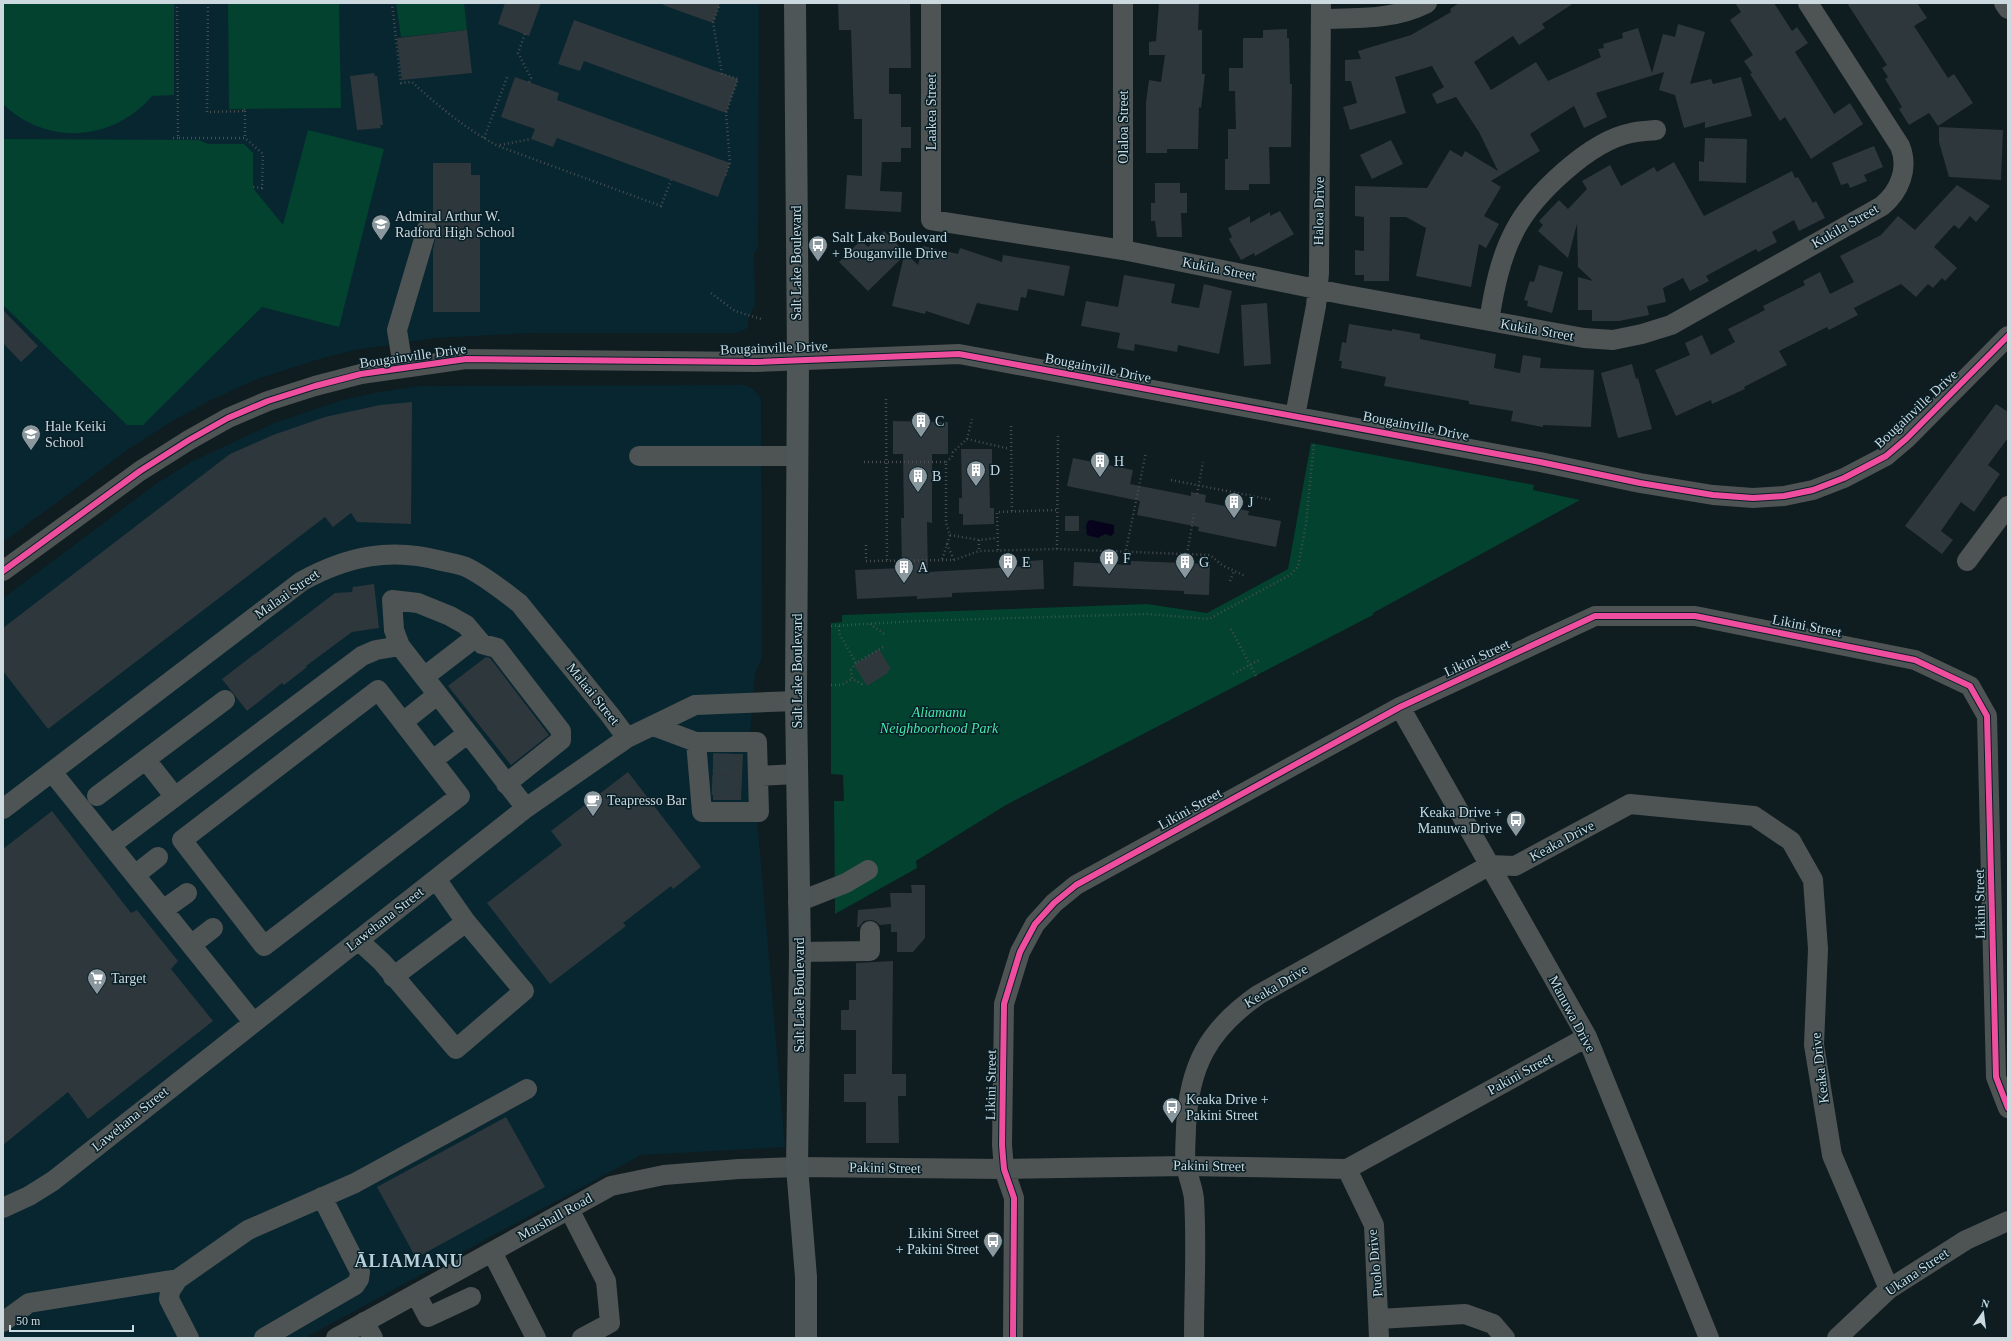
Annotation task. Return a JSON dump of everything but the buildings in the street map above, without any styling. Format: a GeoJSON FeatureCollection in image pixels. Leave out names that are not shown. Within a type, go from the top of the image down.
{"type":"FeatureCollection","features":[{"type":"Feature","properties":{"kind":"main road","name":"Salt Lake Boulevard"},"geometry":{"type":"LineString","coordinates":[[795,3],[798,360],[796,456],[796,701],[798,902],[800,952],[797,1167],[806,1277],[806,1338]]}},
{"type":"Feature","properties":{"kind":"street","name":"Laakea Street"},"geometry":{"type":"LineString","coordinates":[[931,3],[931,220]]}},
{"type":"Feature","properties":{"kind":"street","name":"Olaloa Street"},"geometry":{"type":"LineString","coordinates":[[1123,3],[1123,250]]}},
{"type":"Feature","properties":{"kind":"street"},"geometry":{"type":"LineString","coordinates":[[1321,11],[1379,18],[1398,15],[1427,3]]}},
{"type":"Feature","properties":{"kind":"street","name":"Kukila Street"},"geometry":{"type":"LineString","coordinates":[[931,220],[1123,250],[1317,290],[1584,338],[1613,340],[1642,334],[1671,324],[1882,206],[1897,190],[1903,173],[1903,154],[1900,146],[1808,3]]}},
{"type":"Feature","properties":{"kind":"street"},"geometry":{"type":"LineString","coordinates":[[2004,3],[2008,9]]}},
{"type":"Feature","properties":{"kind":"street","name":"Haloa Drive"},"geometry":{"type":"LineString","coordinates":[[1295,416],[1316,306],[1321,11]]}},
{"type":"Feature","properties":{"kind":"street"},"geometry":{"type":"LineString","coordinates":[[1489,321],[1494,289],[1502,262],[1515,230],[1528,209],[1546,188],[1587,154],[1609,141],[1630,133],[1656,130]]}},
{"type":"Feature","properties":{"kind":"street"},"geometry":{"type":"LineString","coordinates":[[403,367],[397,330],[427,229]]}},
{"type":"Feature","properties":{"kind":"street","name":"Bougainville Drive"},"geometry":{"type":"LineString","coordinates":[[3,571],[140,471],[189,440],[228,418],[268,401],[315,386],[361,374],[466,359],[749,362],[959,354],[1540,462],[1640,483],[1713,495],[1753,498],[1784,496],[1813,490],[1844,478],[1886,456],[1906,439],[2007,340]]}},
{"type":"Feature","properties":{"kind":"street"},"geometry":{"type":"LineString","coordinates":[[639,456],[796,456]]}},
{"type":"Feature","properties":{"kind":"street"},"geometry":{"type":"LineString","coordinates":[[1967,562],[2008,506]]}},
{"type":"Feature","properties":{"kind":"street","name":"Malaai Street"},"geometry":{"type":"LineString","coordinates":[[3,809],[302,581],[323,569],[348,560],[383,554],[420,555],[466,567],[501,589],[519,603],[627,738]]}},
{"type":"Feature","properties":{"kind":"street"},"geometry":{"type":"LineString","coordinates":[[506,784],[561,740],[561,731],[497,648],[482,644],[466,625],[435,609],[418,603],[392,600],[394,630],[400,646],[466,734],[506,784],[526,808]]}},
{"type":"Feature","properties":{"kind":"street","name":"Likini Street"},"geometry":{"type":"LineString","coordinates":[[1014,1338],[1014,1198],[1004,1170],[1002,1145],[1004,1004],[1020,952],[1036,924],[1054,903],[1076,885],[1400,707],[1595,616],[1695,616],[1915,660],[1970,686],[1987,716],[1996,1077],[2008,1108]]}},
{"type":"Feature","properties":{"kind":"street"},"geometry":{"type":"LineString","coordinates":[[424,677],[476,637]]}},
{"type":"Feature","properties":{"kind":"street"},"geometry":{"type":"LineString","coordinates":[[111,846],[362,656],[376,650],[400,646]]}},
{"type":"Feature","properties":{"kind":"street"},"geometry":{"type":"LineString","coordinates":[[378,690],[433,760],[460,796],[264,946],[182,840],[378,690]]}},
{"type":"Feature","properties":{"kind":"street"},"geometry":{"type":"LineString","coordinates":[[403,722],[437,695]]}},
{"type":"Feature","properties":{"kind":"street"},"geometry":{"type":"LineString","coordinates":[[97,796],[225,700]]}},
{"type":"Feature","properties":{"kind":"street","name":"Lawehana Street"},"geometry":{"type":"LineString","coordinates":[[3,1208],[29,1196],[53,1181],[526,808],[627,738],[695,705],[796,701]]}},
{"type":"Feature","properties":{"kind":"street","name":"Manuwa Drive"},"geometry":{"type":"LineString","coordinates":[[1400,707],[1587,1037],[1709,1338]]}},
{"type":"Feature","properties":{"kind":"street"},"geometry":{"type":"LineString","coordinates":[[653,726],[696,742],[757,742],[752,776],[759,812],[702,812],[706,784],[706,763],[696,742]]}},
{"type":"Feature","properties":{"kind":"street"},"geometry":{"type":"LineString","coordinates":[[433,760],[466,734]]}},
{"type":"Feature","properties":{"kind":"street"},"geometry":{"type":"LineString","coordinates":[[146,760],[175,797]]}},
{"type":"Feature","properties":{"kind":"street"},"geometry":{"type":"LineString","coordinates":[[52,772],[253,1022]]}},
{"type":"Feature","properties":{"kind":"street"},"geometry":{"type":"LineString","coordinates":[[752,776],[797,774]]}},
{"type":"Feature","properties":{"kind":"street","name":"Keaka Drive"},"geometry":{"type":"LineString","coordinates":[[1194,1338],[1194,1197],[1186,1166],[1187,1100],[1192,1079],[1201,1056],[1216,1033],[1236,1010],[1258,995],[1490,865],[1515,866],[1630,804],[1754,816],[1791,841],[1813,880],[1818,949],[1814,1045],[1832,1155],[1890,1289]]}},
{"type":"Feature","properties":{"kind":"street"},"geometry":{"type":"LineString","coordinates":[[135,875],[158,857]]}},
{"type":"Feature","properties":{"kind":"street"},"geometry":{"type":"LineString","coordinates":[[798,902],[846,883],[868,870]]}},
{"type":"Feature","properties":{"kind":"street"},"geometry":{"type":"LineString","coordinates":[[358,940],[382,962],[393,977],[456,1049],[524,991],[466,922],[436,879]]}},
{"type":"Feature","properties":{"kind":"street"},"geometry":{"type":"LineString","coordinates":[[163,910],[187,892]]}},
{"type":"Feature","properties":{"kind":"street"},"geometry":{"type":"LineString","coordinates":[[393,977],[466,922]]}},
{"type":"Feature","properties":{"kind":"street"},"geometry":{"type":"LineString","coordinates":[[191,945],[213,928]]}},
{"type":"Feature","properties":{"kind":"street"},"geometry":{"type":"LineString","coordinates":[[800,952],[870,951],[870,931]]}},
{"type":"Feature","properties":{"kind":"street","name":"Pakini Street"},"geometry":{"type":"LineString","coordinates":[[797,1167],[1004,1170],[1186,1166],[1347,1169],[1587,1037]]}},
{"type":"Feature","properties":{"kind":"street"},"geometry":{"type":"LineString","coordinates":[[189,1338],[169,1299],[170,1291],[178,1279],[248,1230],[355,1183],[527,1089]]}},
{"type":"Feature","properties":{"kind":"street","name":"Marshall Road"},"geometry":{"type":"LineString","coordinates":[[336,1338],[369,1330],[416,1294],[611,1186],[664,1175],[739,1169],[797,1167]]}},
{"type":"Feature","properties":{"kind":"street","name":"Puolo Drive"},"geometry":{"type":"LineString","coordinates":[[1347,1169],[1374,1225],[1379,1329]]}},
{"type":"Feature","properties":{"kind":"street"},"geometry":{"type":"LineString","coordinates":[[264,1338],[355,1285],[359,1280],[360,1272],[322,1197]]}},
{"type":"Feature","properties":{"kind":"street"},"geometry":{"type":"LineString","coordinates":[[570,1209],[606,1281],[610,1316],[610,1324],[582,1338]]}},
{"type":"Feature","properties":{"kind":"street","name":"Ukana Street"},"geometry":{"type":"LineString","coordinates":[[1838,1338],[1890,1289],[1966,1240],[2008,1222]]}},
{"type":"Feature","properties":{"kind":"street"},"geometry":{"type":"LineString","coordinates":[[492,1252],[536,1338]]}},
{"type":"Feature","properties":{"kind":"street"},"geometry":{"type":"LineString","coordinates":[[3,1322],[29,1304],[178,1279]]}},
{"type":"Feature","properties":{"kind":"street"},"geometry":{"type":"LineString","coordinates":[[416,1294],[428,1317],[471,1297]]}},
{"type":"Feature","properties":{"kind":"street"},"geometry":{"type":"LineString","coordinates":[[1379,1329],[1465,1314],[1493,1324],[1505,1338]]}},
{"type":"Feature","properties":{"kind":"path"},"geometry":{"type":"LineString","coordinates":[[177,3],[178,138]]}},
{"type":"Feature","properties":{"kind":"path"},"geometry":{"type":"LineString","coordinates":[[208,3],[207,112],[244,110],[245,138]]}},
{"type":"Feature","properties":{"kind":"path"},"geometry":{"type":"LineString","coordinates":[[392,3],[401,83],[412,82],[439,107],[484,138],[498,146],[661,206],[671,180]]}},
{"type":"Feature","properties":{"kind":"path"},"geometry":{"type":"LineString","coordinates":[[720,3],[713,23],[722,74],[738,79],[726,113],[730,163],[725,177]]}},
{"type":"Feature","properties":{"kind":"path"},"geometry":{"type":"LineString","coordinates":[[525,34],[518,53],[531,78],[530,83]]}},
{"type":"Feature","properties":{"kind":"path"},"geometry":{"type":"LineString","coordinates":[[484,138],[508,75]]}},
{"type":"Feature","properties":{"kind":"path"},"geometry":{"type":"LineString","coordinates":[[173,138],[245,138],[263,154],[262,188],[253,187]]}},
{"type":"Feature","properties":{"kind":"path"},"geometry":{"type":"LineString","coordinates":[[498,146],[531,139]]}},
{"type":"Feature","properties":{"kind":"path"},"geometry":{"type":"LineString","coordinates":[[711,293],[736,311],[761,319]]}},
{"type":"Feature","properties":{"kind":"path"},"geometry":{"type":"LineString","coordinates":[[886,399],[887,561]]}},
{"type":"Feature","properties":{"kind":"path"},"geometry":{"type":"LineString","coordinates":[[864,462],[946,462],[952,457],[953,452],[967,439],[972,419]]}},
{"type":"Feature","properties":{"kind":"path"},"geometry":{"type":"LineString","coordinates":[[1010,426],[1012,511]]}},
{"type":"Feature","properties":{"kind":"path"},"geometry":{"type":"LineString","coordinates":[[1057,549],[1058,435]]}},
{"type":"Feature","properties":{"kind":"path"},"geometry":{"type":"LineString","coordinates":[[967,439],[1010,449]]}},
{"type":"Feature","properties":{"kind":"path"},"geometry":{"type":"LineString","coordinates":[[831,626],[1147,614],[1209,619],[1290,574],[1298,567],[1306,524],[1314,443]]}},
{"type":"Feature","properties":{"kind":"path"},"geometry":{"type":"LineString","coordinates":[[1126,550],[1146,452]]}},
{"type":"Feature","properties":{"kind":"path"},"geometry":{"type":"LineString","coordinates":[[942,560],[950,535],[946,523],[946,462]]}},
{"type":"Feature","properties":{"kind":"path"},"geometry":{"type":"LineString","coordinates":[[1197,494],[1203,462]]}},
{"type":"Feature","properties":{"kind":"path"},"geometry":{"type":"LineString","coordinates":[[1171,480],[1273,500]]}},
{"type":"Feature","properties":{"kind":"path"},"geometry":{"type":"LineString","coordinates":[[998,550],[997,512],[1057,510]]}},
{"type":"Feature","properties":{"kind":"path"},"geometry":{"type":"LineString","coordinates":[[1187,554],[1194,514]]}},
{"type":"Feature","properties":{"kind":"path"},"geometry":{"type":"LineString","coordinates":[[950,535],[979,540],[997,538]]}},
{"type":"Feature","properties":{"kind":"path"},"geometry":{"type":"LineString","coordinates":[[979,540],[979,551]]}},
{"type":"Feature","properties":{"kind":"path"},"geometry":{"type":"LineString","coordinates":[[947,544],[954,560]]}},
{"type":"Feature","properties":{"kind":"path"},"geometry":{"type":"LineString","coordinates":[[866,545],[866,561],[954,560],[979,551],[998,550],[1057,549],[1210,555],[1222,565],[1244,576]]}},
{"type":"Feature","properties":{"kind":"path"},"geometry":{"type":"LineString","coordinates":[[1230,581],[1234,571]]}},
{"type":"Feature","properties":{"kind":"path"},"geometry":{"type":"LineString","coordinates":[[869,624],[884,634]]}},
{"type":"Feature","properties":{"kind":"path"},"geometry":{"type":"LineString","coordinates":[[838,626],[839,633],[856,663]]}},
{"type":"Feature","properties":{"kind":"path"},"geometry":{"type":"LineString","coordinates":[[1231,629],[1256,676]]}},
{"type":"Feature","properties":{"kind":"path"},"geometry":{"type":"LineString","coordinates":[[852,679],[851,670],[856,663],[885,646]]}},
{"type":"Feature","properties":{"kind":"path"},"geometry":{"type":"LineString","coordinates":[[1233,674],[1261,659]]}},
{"type":"Feature","properties":{"kind":"path"},"geometry":{"type":"LineString","coordinates":[[852,679],[862,684],[865,683]]}},
{"type":"Feature","properties":{"kind":"path"},"geometry":{"type":"LineString","coordinates":[[831,685],[841,685],[852,679]]}},
{"type":"Feature","properties":{"kind":"shaded area","name":"Admiral Arthur W. Radford High School"},"geometry":{"type":"Polygon","coordinates":[[[3,3],[759,3],[758,248],[754,253],[755,305],[748,320],[748,328],[737,333],[532,333],[435,338],[355,350],[323,358],[260,378],[213,399],[174,420],[129,449],[3,542],[3,3]]]}},
{"type":"Feature","properties":{"kind":"shaded area"},"geometry":{"type":"Polygon","coordinates":[[[745,385],[753,389],[761,398],[762,658],[755,673],[750,735],[785,1147],[641,1155],[305,1338],[3,1338],[3,598],[156,484],[191,462],[274,423],[342,400],[379,392],[419,386],[745,385]]]}},
{"type":"Feature","properties":{"kind":"shaded area"},"geometry":{"type":"Polygon","coordinates":[[[1091,520],[1114,525],[1114,533],[1111,536],[1105,534],[1098,538],[1087,535],[1086,526],[1088,521],[1091,520]]]}},
{"type":"Feature","properties":{"kind":"green space"},"geometry":{"type":"Polygon","coordinates":[[[3,3],[174,3],[174,95],[152,96],[136,111],[118,123],[99,130],[79,133],[59,132],[39,127],[20,118],[3,104],[3,3]]]}},
{"type":"Feature","properties":{"kind":"green space"},"geometry":{"type":"Polygon","coordinates":[[[228,3],[339,3],[341,108],[229,109],[228,3]]]}},
{"type":"Feature","properties":{"kind":"green space"},"geometry":{"type":"Polygon","coordinates":[[[396,3],[464,3],[467,30],[401,37],[396,3]]]}},
{"type":"Feature","properties":{"kind":"green space"},"geometry":{"type":"Polygon","coordinates":[[[308,130],[384,149],[339,327],[262,307],[143,425],[127,425],[3,305],[3,139],[199,140],[208,144],[244,144],[253,153],[253,188],[283,225],[308,130]]]}},
{"type":"Feature","properties":{"kind":"green space","name":"Aliamanu Neighboorhood Park"},"geometry":{"type":"Polygon","coordinates":[[[1311,443],[1534,485],[1533,490],[1580,500],[1373,613],[1373,615],[1006,805],[916,861],[917,868],[835,914],[834,801],[844,801],[843,775],[831,774],[831,623],[842,622],[842,615],[1147,604],[1207,613],[1288,569],[1311,443]]]}},
{"type":"Feature","properties":{"kind":"tunnel"},"geometry":{"type":"LineString","coordinates":[[713,763],[743,764]]}},
{"type":"Feature","properties":{"kind":"tunnel"},"geometry":{"type":"LineString","coordinates":[[712,785],[742,786]]}},
{"type":"Feature","properties":{"kind":"cycle path"},"geometry":{"type":"LineString","coordinates":[[3,571],[140,471],[189,440],[228,418],[268,401],[315,386],[361,374],[466,359],[756,362],[959,354],[1540,462],[1640,483],[1713,495],[1753,498],[1784,496],[1813,490],[1844,478],[1886,456],[1906,439],[2008,336]]}},
{"type":"Feature","properties":{"kind":"cycle path"},"geometry":{"type":"LineString","coordinates":[[1013,1338],[1014,1198],[1004,1169],[1002,1145],[1004,1004],[1020,952],[1035,924],[1054,903],[1076,885],[1400,707],[1595,616],[1695,616],[1915,660],[1970,686],[1987,716],[1996,1077],[2008,1108]]}},
{"type":"Feature","properties":{"kind":"place","name":"Admiral Arthur W. Radford High School"},"geometry":{"type":"Point","coordinates":[381,241]}},
{"type":"Feature","properties":{"kind":"place","name":"Salt Lake Boulevard + Bouganville Drive"},"geometry":{"type":"Point","coordinates":[818,262]}},
{"type":"Feature","properties":{"kind":"place","name":"C"},"geometry":{"type":"Point","coordinates":[921,438]}},
{"type":"Feature","properties":{"kind":"place","name":"Hale Keiki School"},"geometry":{"type":"Point","coordinates":[31,451]}},
{"type":"Feature","properties":{"kind":"place","name":"H"},"geometry":{"type":"Point","coordinates":[1100,478]}},
{"type":"Feature","properties":{"kind":"place","name":"D"},"geometry":{"type":"Point","coordinates":[976,487]}},
{"type":"Feature","properties":{"kind":"place","name":"B"},"geometry":{"type":"Point","coordinates":[918,493]}},
{"type":"Feature","properties":{"kind":"place","name":"J"},"geometry":{"type":"Point","coordinates":[1234,519]}},
{"type":"Feature","properties":{"kind":"place","name":"F"},"geometry":{"type":"Point","coordinates":[1109,575]}},
{"type":"Feature","properties":{"kind":"place","name":"E"},"geometry":{"type":"Point","coordinates":[1008,579]}},
{"type":"Feature","properties":{"kind":"place","name":"G"},"geometry":{"type":"Point","coordinates":[1185,579]}},
{"type":"Feature","properties":{"kind":"place","name":"A"},"geometry":{"type":"Point","coordinates":[904,584]}},
{"type":"Feature","properties":{"kind":"place","name":"Teapresso Bar"},"geometry":{"type":"Point","coordinates":[593,817]}},
{"type":"Feature","properties":{"kind":"place","name":"Keaka Drive + Manuwa Drive"},"geometry":{"type":"Point","coordinates":[1516,837]}},
{"type":"Feature","properties":{"kind":"place","name":"Target"},"geometry":{"type":"Point","coordinates":[97,995]}},
{"type":"Feature","properties":{"kind":"place","name":"Keaka Drive + Pakini Street"},"geometry":{"type":"Point","coordinates":[1172,1124]}},
{"type":"Feature","properties":{"kind":"place","name":"Likini Street + Pakini Street"},"geometry":{"type":"Point","coordinates":[993,1258]}},
{"type":"Feature","properties":{"kind":"district","name":"ĀLIAMANU"},"geometry":{"type":"Point","coordinates":[409,1261]}}]}
